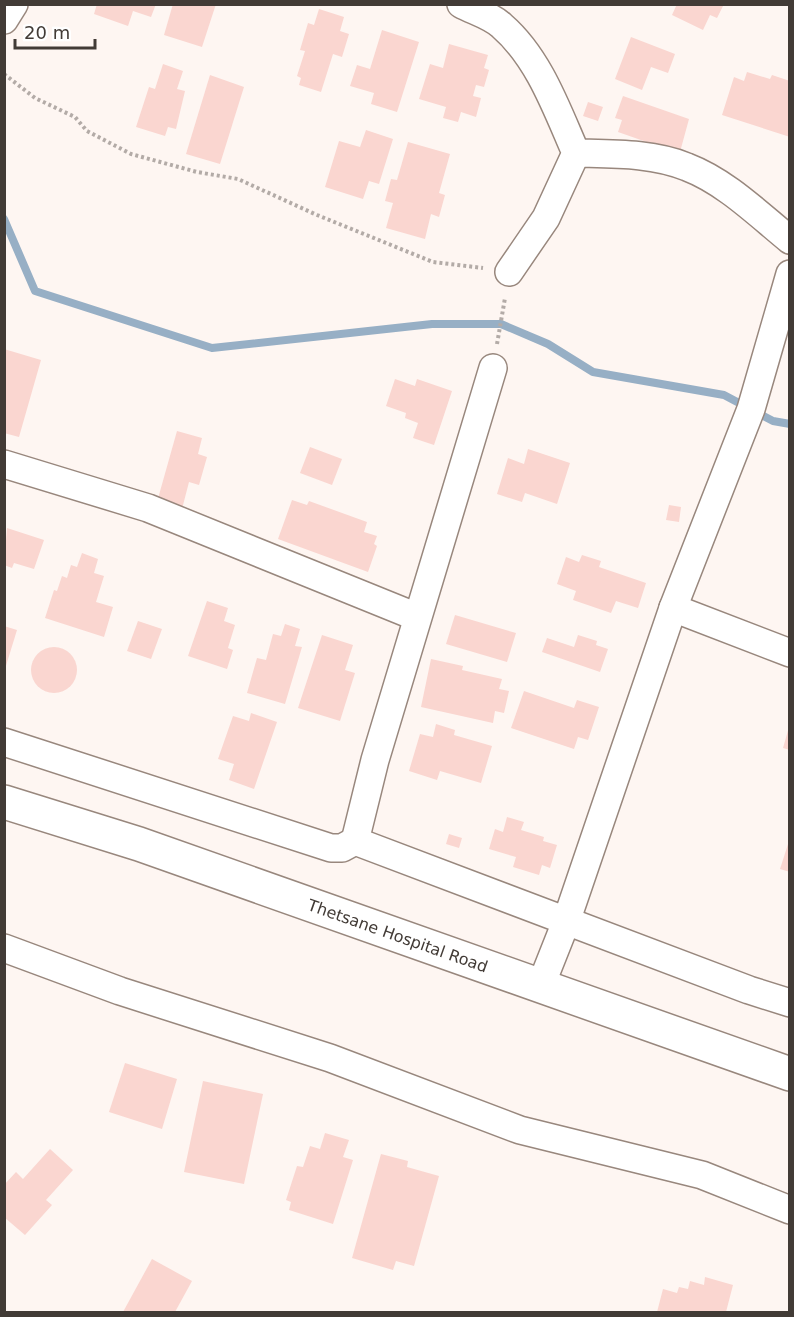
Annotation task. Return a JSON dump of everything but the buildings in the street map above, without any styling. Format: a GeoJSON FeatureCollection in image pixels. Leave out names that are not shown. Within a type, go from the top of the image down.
{"type":"FeatureCollection","features":[{"type":"Feature","properties":{"kind":"main road","name":"Thetsane Hospital Road"},"geometry":{"type":"LineString","coordinates":[[4,802],[139,844],[789,1074]]}},
{"type":"Feature","properties":{"kind":"street"},"geometry":{"type":"LineString","coordinates":[[4,20],[14,4]]}},
{"type":"Feature","properties":{"kind":"street"},"geometry":{"type":"LineString","coordinates":[[461,4],[502,25],[540,74],[576,153],[546,218],[509,272]]}},
{"type":"Feature","properties":{"kind":"street"},"geometry":{"type":"LineString","coordinates":[[576,153],[630,154],[686,166],[718,183],[789,240]]}},
{"type":"Feature","properties":{"kind":"street"},"geometry":{"type":"LineString","coordinates":[[541,985],[566,922],[673,608],[751,410],[783,319],[789,274]]}},
{"type":"Feature","properties":{"kind":"street"},"geometry":{"type":"LineString","coordinates":[[4,742],[331,848],[342,848],[355,841],[375,760],[493,368]]}},
{"type":"Feature","properties":{"kind":"street"},"geometry":{"type":"LineString","coordinates":[[4,464],[148,508],[417,617]]}},
{"type":"Feature","properties":{"kind":"street"},"geometry":{"type":"LineString","coordinates":[[673,608],[789,653]]}},
{"type":"Feature","properties":{"kind":"street"},"geometry":{"type":"LineString","coordinates":[[355,841],[566,922],[789,1003]]}},
{"type":"Feature","properties":{"kind":"street"},"geometry":{"type":"LineString","coordinates":[[4,948],[185,1012],[330,1058],[520,1130],[702,1174],[789,1210]]}},
{"type":"Feature","properties":{"kind":"path"},"geometry":{"type":"LineString","coordinates":[[4,74],[35,98],[75,117],[87,131],[131,154],[197,172],[238,179],[433,262],[509,272],[493,368]]}},
{"type":"Feature","properties":{"kind":"waterway"},"geometry":{"type":"LineString","coordinates":[[4,219],[35,291],[212,348],[432,324],[501,324],[548,344],[593,372],[724,395],[773,421],[790,424]]}}]}
